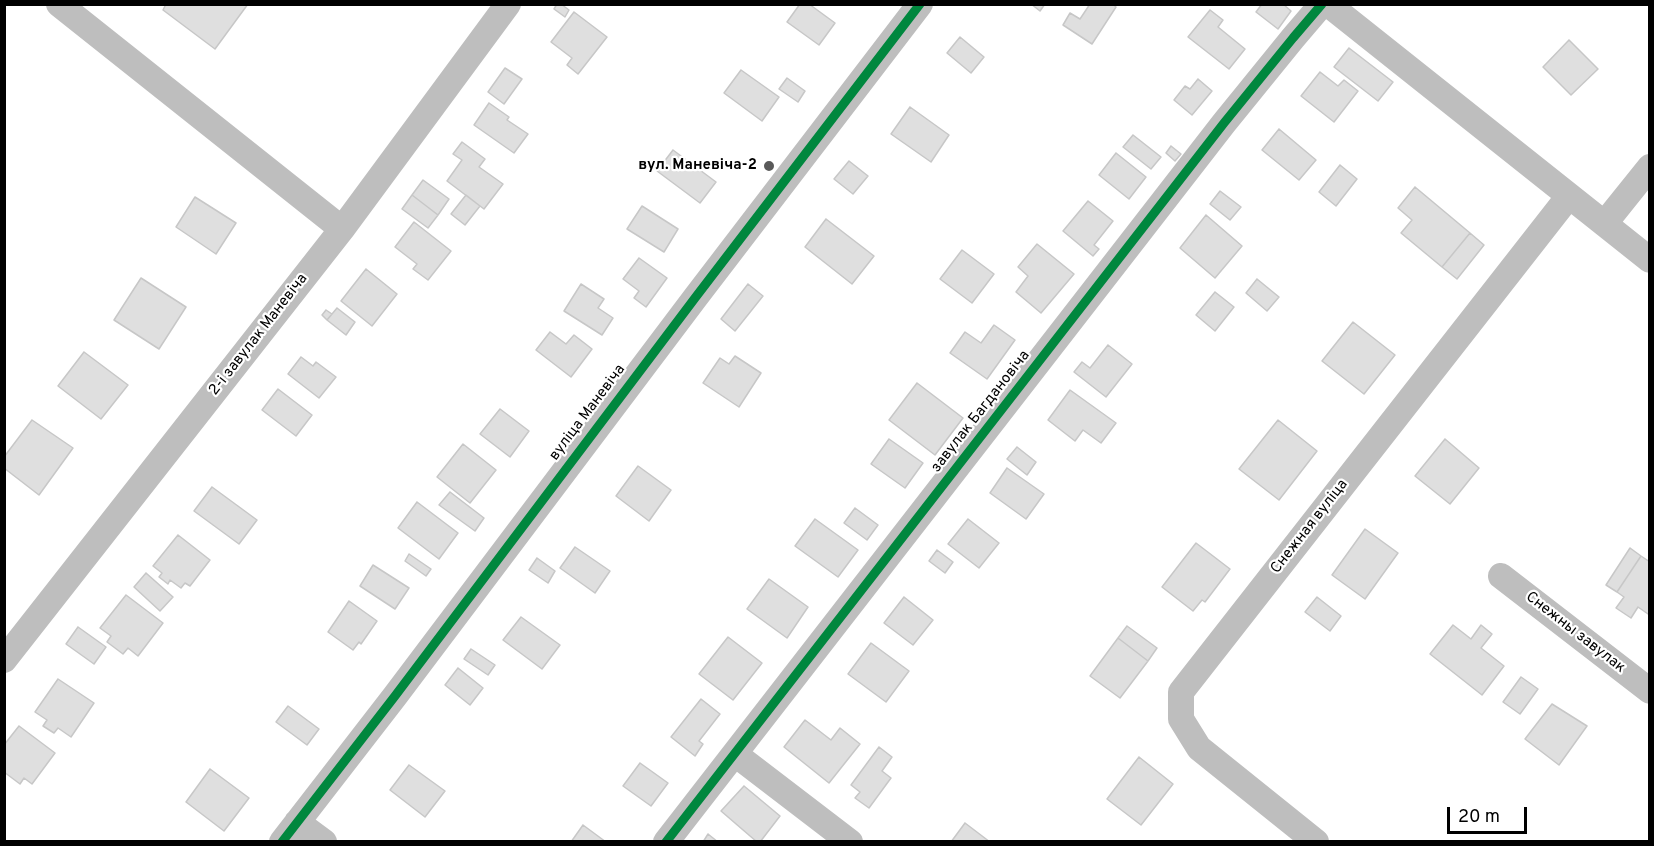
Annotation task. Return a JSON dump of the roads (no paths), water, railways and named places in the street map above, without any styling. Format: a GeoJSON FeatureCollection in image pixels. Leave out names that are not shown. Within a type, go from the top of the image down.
{"type":"FeatureCollection","features":[{"type":"Feature","properties":{"kind":"street"},"geometry":{"type":"LineString","coordinates":[[59,4],[342,230]]}},
{"type":"Feature","properties":{"kind":"street","name":"2-і завулак Маневіча"},"geometry":{"type":"LineString","coordinates":[[9,645],[342,230],[508,4]]}},
{"type":"Feature","properties":{"kind":"street","name":"вуліца Маневіча"},"geometry":{"type":"LineString","coordinates":[[289,832],[395,696],[659,345],[920,4]]}},
{"type":"Feature","properties":{"kind":"street","name":"завулак Багдановіча"},"geometry":{"type":"LineString","coordinates":[[666,842],[1224,123],[1323,4]]}},
{"type":"Feature","properties":{"kind":"street"},"geometry":{"type":"LineString","coordinates":[[1328,4],[1650,260]]}},
{"type":"Feature","properties":{"kind":"street"},"geometry":{"type":"LineString","coordinates":[[1605,223],[1650,167]]}},
{"type":"Feature","properties":{"kind":"street","name":"Снежная вуліца"},"geometry":{"type":"LineString","coordinates":[[1316,842],[1199,748],[1181,719],[1181,692],[1569,196]]}},
{"type":"Feature","properties":{"kind":"street","name":"Снежны завулак"},"geometry":{"type":"LineString","coordinates":[[1501,576],[1650,691]]}},
{"type":"Feature","properties":{"kind":"street"},"geometry":{"type":"LineString","coordinates":[[735,753],[850,842]]}},
{"type":"Feature","properties":{"kind":"street"},"geometry":{"type":"LineString","coordinates":[[289,832],[324,842]]}},
{"type":"Feature","properties":{"kind":"place","name":"вул. Маневіча-2"},"geometry":{"type":"Point","coordinates":[769,166]}}]}
